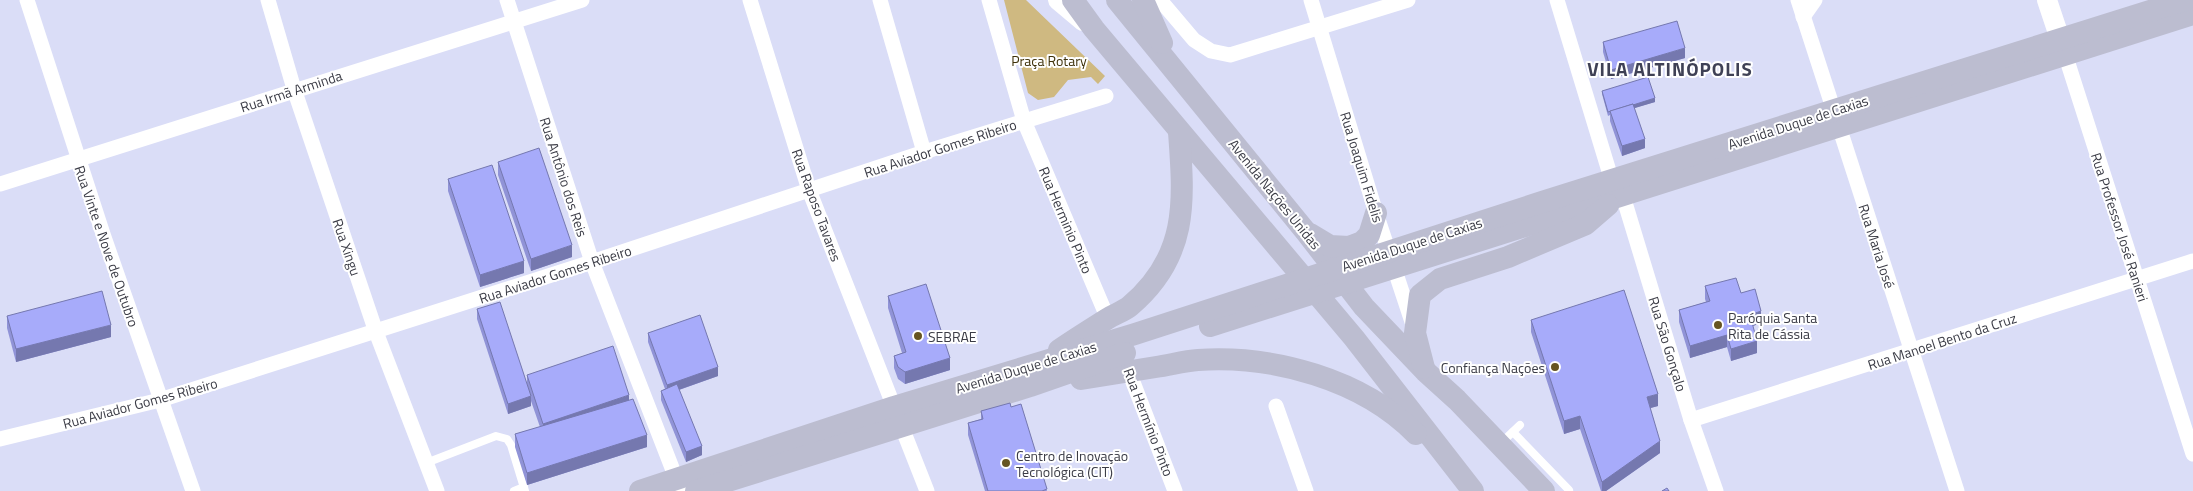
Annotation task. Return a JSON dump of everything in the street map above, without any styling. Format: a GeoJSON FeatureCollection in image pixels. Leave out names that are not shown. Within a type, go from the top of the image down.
{"type":"FeatureCollection","features":[{"type":"Feature","properties":{"kind":"main road"},"geometry":{"type":"LineString","coordinates":[[1073,0],[1094,29],[1179,132],[1354,338],[1440,448],[1468,490]]}},
{"type":"Feature","properties":{"kind":"main road","name":"Avenida Nações Unidas"},"geometry":{"type":"LineString","coordinates":[[1117,0],[1306,232],[1364,307],[1425,371],[1457,400],[1506,439],[1544,491]]}},
{"type":"Feature","properties":{"kind":"main road"},"geometry":{"type":"LineString","coordinates":[[1143,0],[1174,71]]}},
{"type":"Feature","properties":{"kind":"main road","name":"Avenida Duque de Caxias"},"geometry":{"type":"LineString","coordinates":[[640,491],[679,485],[1032,376],[1132,352],[1545,211],[1617,192],[2062,47],[2185,0]]}},
{"type":"Feature","properties":{"kind":"main road","name":"Avenida Duque de Caxias"},"geometry":{"type":"LineString","coordinates":[[2062,47],[2193,14]]}},
{"type":"Feature","properties":{"kind":"main road"},"geometry":{"type":"LineString","coordinates":[[1032,376],[1108,318],[1130,306],[1158,276],[1173,250],[1182,216],[1179,132]]}},
{"type":"Feature","properties":{"kind":"main road"},"geometry":{"type":"LineString","coordinates":[[1425,371],[1415,333],[1420,294],[1440,279],[1508,257],[1586,224],[1617,192]]}},
{"type":"Feature","properties":{"kind":"main road"},"geometry":{"type":"LineString","coordinates":[[1306,232],[1330,246],[1349,247],[1362,242],[1369,235],[1376,213]]}},
{"type":"Feature","properties":{"kind":"main road"},"geometry":{"type":"LineString","coordinates":[[1032,376],[1132,352],[1197,360],[1242,361],[1286,367],[1326,378],[1365,396],[1400,418],[1416,434],[1440,448]]}},
{"type":"Feature","properties":{"kind":"main road","name":"Avenida Duque de Caxias"},"geometry":{"type":"LineString","coordinates":[[696,491],[898,416]]}},
{"type":"Feature","properties":{"kind":"street","name":"Rua Vinte e Nove de Outubro"},"geometry":{"type":"LineString","coordinates":[[27,0],[78,160],[193,491]]}},
{"type":"Feature","properties":{"kind":"street","name":"Rua Xingu"},"geometry":{"type":"LineString","coordinates":[[268,0],[294,89],[376,332],[437,491]]}},
{"type":"Feature","properties":{"kind":"street","name":"Rua Antônio dos Reis"},"geometry":{"type":"LineString","coordinates":[[507,0],[592,262],[679,485]]}},
{"type":"Feature","properties":{"kind":"street","name":"Rua Irmã Arminda"},"geometry":{"type":"LineString","coordinates":[[0,184],[294,89],[582,0]]}},
{"type":"Feature","properties":{"kind":"street","name":"Rua Raposo Tavares"},"geometry":{"type":"LineString","coordinates":[[750,0],[809,190],[927,491]]}},
{"type":"Feature","properties":{"kind":"street"},"geometry":{"type":"LineString","coordinates":[[880,0],[924,152]]}},
{"type":"Feature","properties":{"kind":"street"},"geometry":{"type":"LineString","coordinates":[[989,0],[1024,121]]}},
{"type":"Feature","properties":{"kind":"street"},"geometry":{"type":"LineString","coordinates":[[1058,0],[1094,29]]}},
{"type":"Feature","properties":{"kind":"street"},"geometry":{"type":"LineString","coordinates":[[1160,0],[1194,40],[1211,51],[1230,55],[1408,0]]}},
{"type":"Feature","properties":{"kind":"street","name":"Rua Joaquim Fidelis"},"geometry":{"type":"LineString","coordinates":[[1311,0],[1415,333]]}},
{"type":"Feature","properties":{"kind":"street","name":"Rua São Gonçalo"},"geometry":{"type":"LineString","coordinates":[[1557,0],[1617,192],[1716,491]]}},
{"type":"Feature","properties":{"kind":"street","name":"Rua Maria José"},"geometry":{"type":"LineString","coordinates":[[1798,0],[1957,491]]}},
{"type":"Feature","properties":{"kind":"street"},"geometry":{"type":"LineString","coordinates":[[1803,17],[1815,0]]}},
{"type":"Feature","properties":{"kind":"street","name":"Rua Professor José Ranieri"},"geometry":{"type":"LineString","coordinates":[[2046,0],[2193,454]]}},
{"type":"Feature","properties":{"kind":"street","name":"Rua Aviador Gomes Ribeiro"},"geometry":{"type":"LineString","coordinates":[[0,439],[160,400],[592,262],[924,152],[1106,96]]}},
{"type":"Feature","properties":{"kind":"street","name":"Rua Herminio Pinto"},"geometry":{"type":"LineString","coordinates":[[1024,121],[1108,318]]}},
{"type":"Feature","properties":{"kind":"street","name":"Rua Manoel Bento da Cruz"},"geometry":{"type":"LineString","coordinates":[[1691,420],[1911,352],[2193,261]]}},
{"type":"Feature","properties":{"kind":"street","name":"Rua Hermínio Pinto"},"geometry":{"type":"LineString","coordinates":[[1132,352],[1175,491]]}},
{"type":"Feature","properties":{"kind":"street"},"geometry":{"type":"LineString","coordinates":[[1276,406],[1306,491]]}},
{"type":"Feature","properties":{"kind":"lane"},"geometry":{"type":"LineString","coordinates":[[1520,425],[1506,439],[1569,490]]}},
{"type":"Feature","properties":{"kind":"lane"},"geometry":{"type":"LineString","coordinates":[[426,463],[496,436],[504,437],[511,445],[525,489],[514,491]]}},
{"type":"Feature","properties":{"kind":"green space","name":"Praça Rotary"},"geometry":{"type":"Polygon","coordinates":[[[1004,0],[1026,0],[1105,76],[1098,84],[1091,77],[1068,80],[1054,97],[1038,100],[1028,93],[1004,0]]]}},
{"type":"Feature","properties":{"kind":"building"},"geometry":{"type":"Polygon","coordinates":[[[1677,21],[1685,48],[1611,70],[1603,42],[1677,21]]]}},
{"type":"Feature","properties":{"kind":"building"},"geometry":{"type":"Polygon","coordinates":[[[1648,77],[1655,98],[1608,112],[1602,91],[1648,77]]]}},
{"type":"Feature","properties":{"kind":"building"},"geometry":{"type":"Polygon","coordinates":[[[1633,104],[1645,139],[1622,146],[1610,111],[1633,104]]]}},
{"type":"Feature","properties":{"kind":"building"},"geometry":{"type":"Polygon","coordinates":[[[539,148],[572,245],[531,259],[498,162],[539,148]]]}},
{"type":"Feature","properties":{"kind":"building"},"geometry":{"type":"Polygon","coordinates":[[[492,165],[524,261],[480,275],[448,179],[492,165]]]}},
{"type":"Feature","properties":{"kind":"building","name":"Paróquia Santa Rita de Cássia"},"geometry":{"type":"Polygon","coordinates":[[[1736,278],[1741,293],[1755,289],[1761,311],[1750,315],[1757,341],[1731,349],[1727,335],[1690,346],[1679,310],[1710,301],[1705,286],[1736,278]]]}},
{"type":"Feature","properties":{"kind":"building","name":"SEBRAE"},"geometry":{"type":"Polygon","coordinates":[[[926,284],[950,358],[905,372],[898,367],[894,356],[906,352],[888,296],[926,284]]]}},
{"type":"Feature","properties":{"kind":"building"},"geometry":{"type":"Polygon","coordinates":[[[1624,290],[1658,394],[1647,397],[1660,441],[1602,482],[1580,416],[1564,421],[1531,320],[1624,290]]]}},
{"type":"Feature","properties":{"kind":"building"},"geometry":{"type":"Polygon","coordinates":[[[102,291],[111,325],[16,349],[7,316],[102,291]]]}},
{"type":"Feature","properties":{"kind":"building"},"geometry":{"type":"Polygon","coordinates":[[[500,302],[531,396],[508,404],[477,309],[500,302]]]}},
{"type":"Feature","properties":{"kind":"building"},"geometry":{"type":"Polygon","coordinates":[[[700,315],[718,367],[667,385],[648,333],[700,315]]]}},
{"type":"Feature","properties":{"kind":"building"},"geometry":{"type":"Polygon","coordinates":[[[613,346],[629,395],[543,424],[527,375],[613,346]]]}},
{"type":"Feature","properties":{"kind":"building"},"geometry":{"type":"Polygon","coordinates":[[[677,384],[702,446],[686,452],[661,391],[677,384]]]}},
{"type":"Feature","properties":{"kind":"building"},"geometry":{"type":"Polygon","coordinates":[[[633,399],[647,435],[527,473],[515,434],[633,399]]]}},
{"type":"Feature","properties":{"kind":"building","name":"Centro de Inovação Tecnológica (CIT)"},"geometry":{"type":"Polygon","coordinates":[[[1010,403],[1011,407],[1021,404],[1047,489],[1042,491],[988,491],[968,423],[983,419],[981,411],[1010,403]]]}},
{"type":"Feature","properties":{"kind":"place","name":"Paróquia Santa Rita de Cássia"},"geometry":{"type":"Point","coordinates":[1718,325]}},
{"type":"Feature","properties":{"kind":"place","name":"SEBRAE"},"geometry":{"type":"Point","coordinates":[918,336]}},
{"type":"Feature","properties":{"kind":"place","name":"Confiança Nações"},"geometry":{"type":"Point","coordinates":[1555,367]}},
{"type":"Feature","properties":{"kind":"place","name":"Centro de Inovação Tecnológica (CIT)"},"geometry":{"type":"Point","coordinates":[1006,463]}},
{"type":"Feature","properties":{"kind":"district","name":"VILA ALTINÓPOLIS"},"geometry":{"type":"Point","coordinates":[1670,68]}}]}
